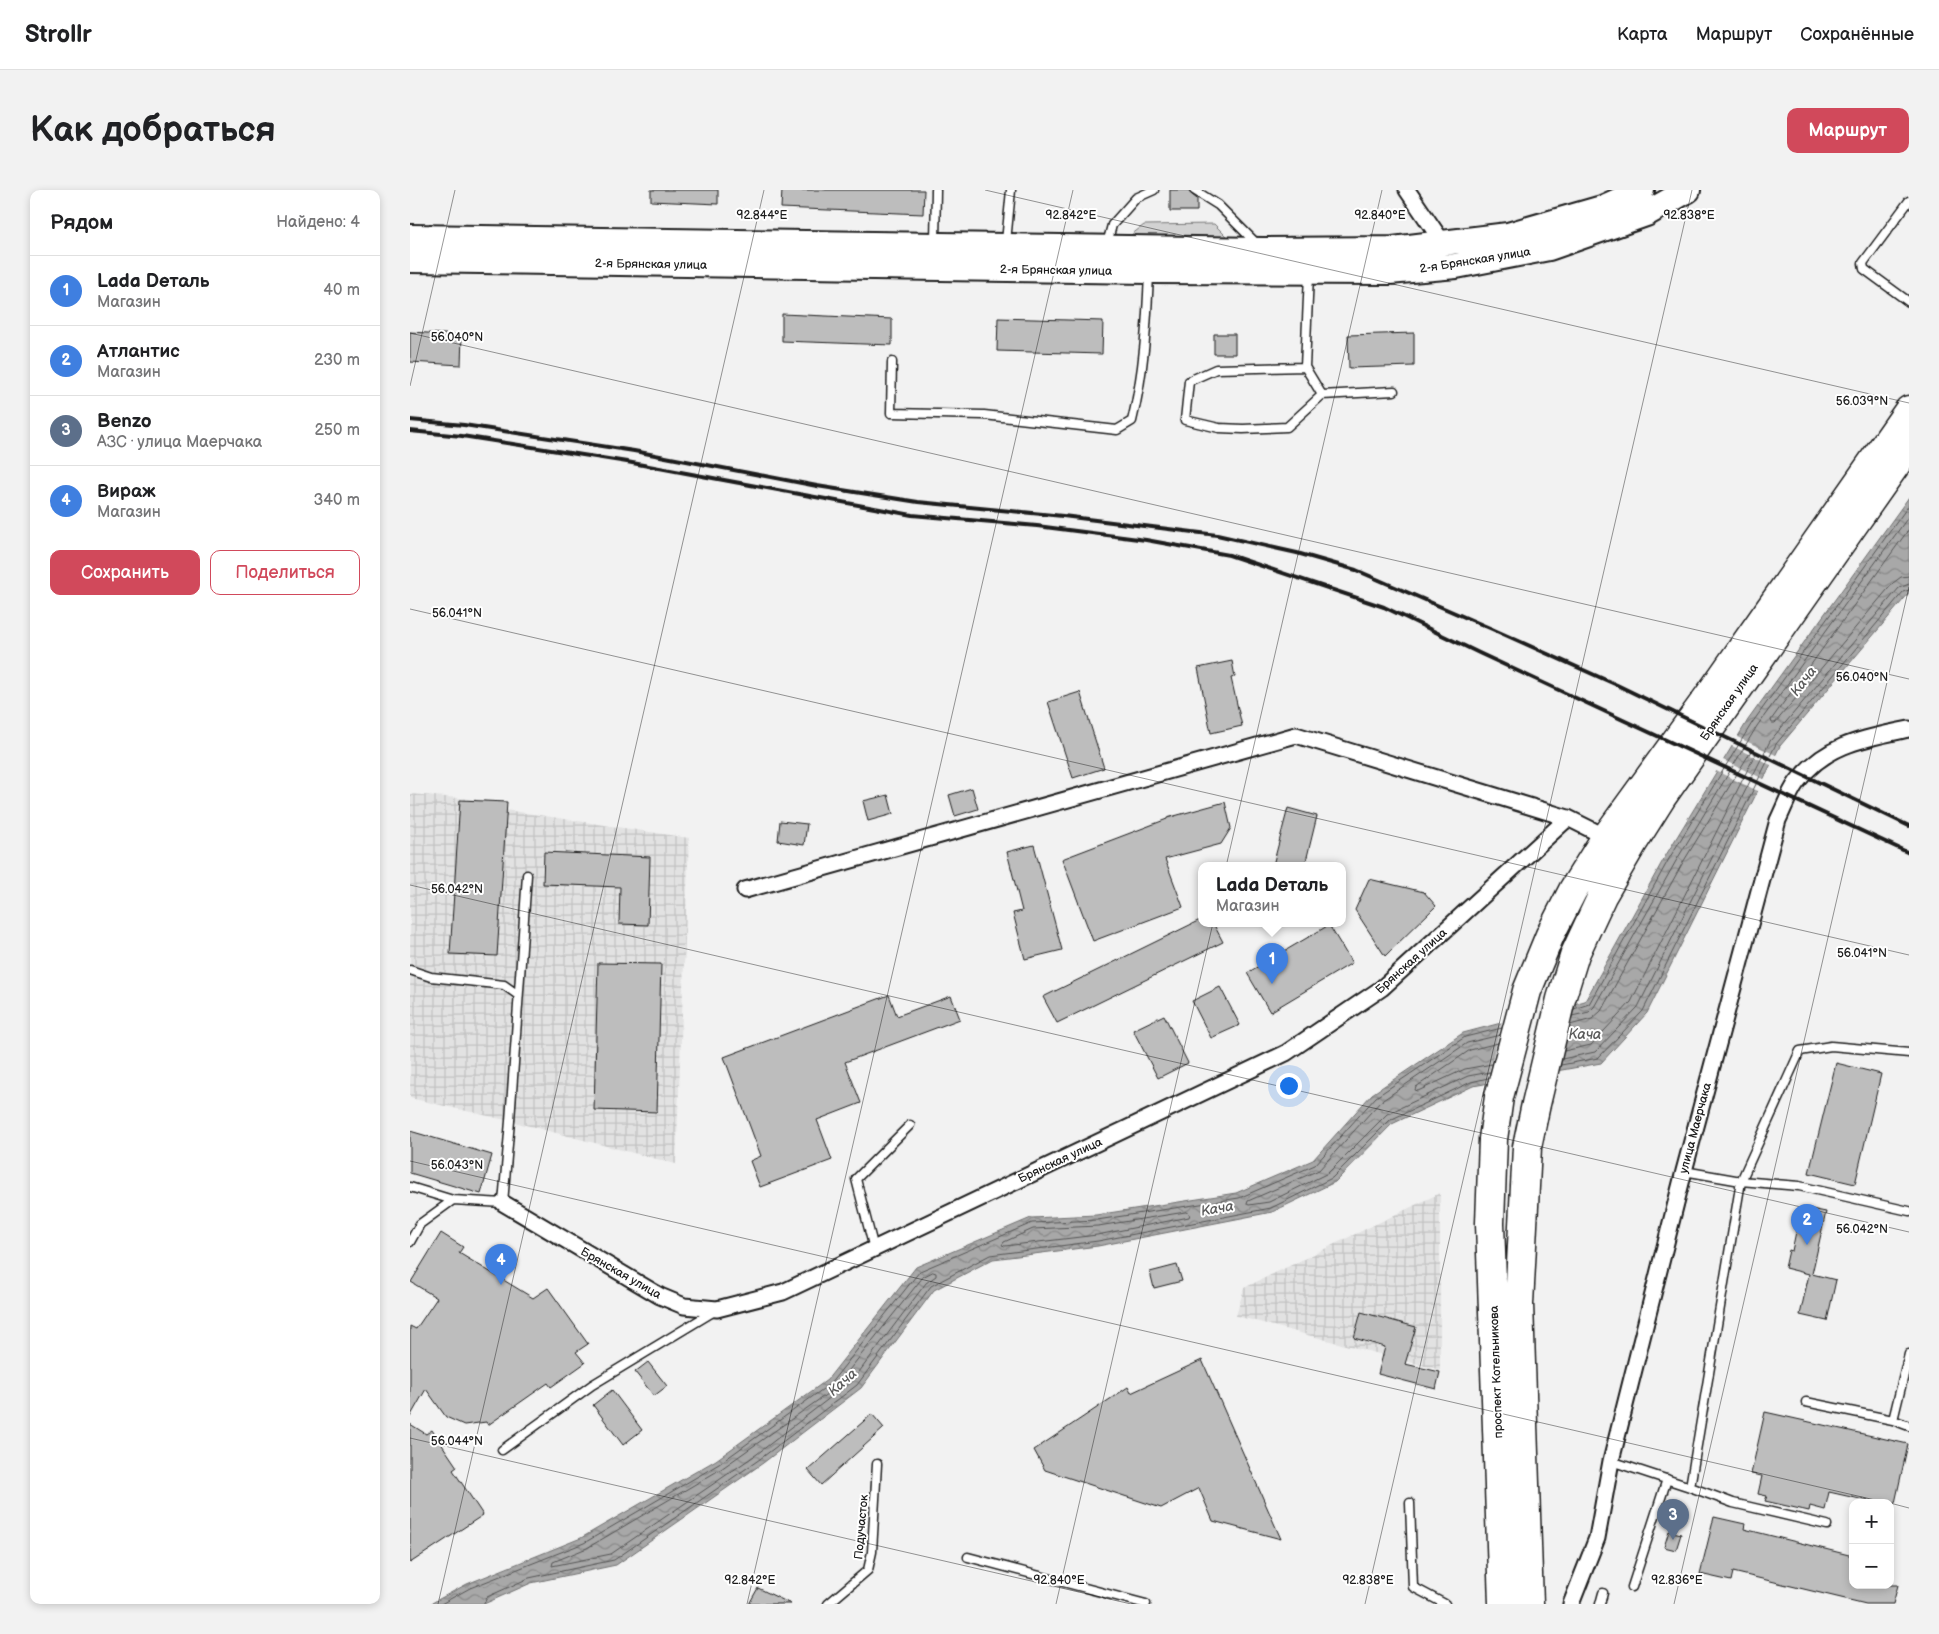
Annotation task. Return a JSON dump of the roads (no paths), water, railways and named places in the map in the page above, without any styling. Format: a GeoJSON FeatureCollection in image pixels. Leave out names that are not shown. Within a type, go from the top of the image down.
{"type":"FeatureCollection","features":[{"type":"Feature","properties":{"kind":"highway","name":"Брянская улица"},"geometry":{"type":"LineString","coordinates":[[1499,1097],[1527,991],[1550,936],[1569,898],[1606,837],[1710,694],[1909,410]]}},
{"type":"Feature","properties":{"kind":"highway","name":"Брянская улица"},"geometry":{"type":"LineString","coordinates":[[1536,1104],[1561,999],[1575,954],[1602,896],[1662,797],[1909,446]]}},
{"type":"Feature","properties":{"kind":"highway","name":"проспект Котельникова"},"geometry":{"type":"LineString","coordinates":[[1499,1097],[1493,1139],[1490,1223],[1499,1604]]}},
{"type":"Feature","properties":{"kind":"highway","name":"проспект Котельникова"},"geometry":{"type":"LineString","coordinates":[[1530,1604],[1519,1304],[1527,1147],[1536,1104]]}},
{"type":"Feature","properties":{"kind":"main road","name":"2-я Брянская улица"},"geometry":{"type":"LineString","coordinates":[[410,237],[1006,247],[1393,250],[1508,235],[1602,208],[1642,190]]}},
{"type":"Feature","properties":{"kind":"main road","name":"2-я Брянская улица"},"geometry":{"type":"LineString","coordinates":[[410,260],[1149,271],[1389,272],[1456,266],[1549,248],[1646,214],[1688,190]]}},
{"type":"Feature","properties":{"kind":"street"},"geometry":{"type":"LineString","coordinates":[[1408,190],[1443,243]]}},
{"type":"Feature","properties":{"kind":"street","name":"улица Маерчака"},"geometry":{"type":"LineString","coordinates":[[1571,1603],[1597,1538],[1611,1460],[1684,1171],[1778,820],[1796,783],[1812,765],[1828,753],[1854,741],[1905,731]]}},
{"type":"Feature","properties":{"kind":"street"},"geometry":{"type":"LineString","coordinates":[[745,890],[1296,735],[1568,818],[1606,837]]}},
{"type":"Feature","properties":{"kind":"street","name":"Брянская улица"},"geometry":{"type":"LineString","coordinates":[[503,1203],[660,1296],[684,1306],[717,1310],[783,1292],[1286,1053],[1382,988],[1568,818]]}},
{"type":"Feature","properties":{"kind":"lane"},"geometry":{"type":"LineString","coordinates":[[935,246],[936,190]]}},
{"type":"Feature","properties":{"kind":"lane"},"geometry":{"type":"LineString","coordinates":[[1006,247],[1011,190]]}},
{"type":"Feature","properties":{"kind":"lane"},"geometry":{"type":"LineString","coordinates":[[1106,248],[1112,225],[1136,198],[1154,190]]}},
{"type":"Feature","properties":{"kind":"lane"},"geometry":{"type":"LineString","coordinates":[[1194,190],[1218,205],[1263,250]]}},
{"type":"Feature","properties":{"kind":"lane"},"geometry":{"type":"LineString","coordinates":[[1909,201],[1863,263],[1864,269],[1909,302]]}},
{"type":"Feature","properties":{"kind":"lane"},"geometry":{"type":"LineString","coordinates":[[892,362],[891,413],[984,415],[1118,430],[1132,421],[1137,402],[1148,307],[1149,271]]}},
{"type":"Feature","properties":{"kind":"lane"},"geometry":{"type":"LineString","coordinates":[[1309,272],[1305,367],[1322,395]]}},
{"type":"Feature","properties":{"kind":"lane"},"geometry":{"type":"LineString","coordinates":[[1305,367],[1216,369],[1189,381],[1184,420],[1219,428],[1287,427],[1322,395],[1394,391]]}},
{"type":"Feature","properties":{"kind":"lane"},"geometry":{"type":"LineString","coordinates":[[410,1187],[453,1200],[503,1203],[527,875]]}},
{"type":"Feature","properties":{"kind":"lane"},"geometry":{"type":"LineString","coordinates":[[410,970],[431,977],[504,985],[518,995]]}},
{"type":"Feature","properties":{"kind":"lane"},"geometry":{"type":"LineString","coordinates":[[1690,1487],[1741,1181],[1800,1051],[1831,1046],[1909,1053]]}},
{"type":"Feature","properties":{"kind":"lane"},"geometry":{"type":"LineString","coordinates":[[874,1249],[856,1179],[910,1125]]}},
{"type":"Feature","properties":{"kind":"lane"},"geometry":{"type":"LineString","coordinates":[[1684,1171],[1741,1181],[1799,1186],[1909,1211]]}},
{"type":"Feature","properties":{"kind":"lane"},"geometry":{"type":"LineString","coordinates":[[410,1242],[420,1224],[453,1200]]}},
{"type":"Feature","properties":{"kind":"lane"},"geometry":{"type":"LineString","coordinates":[[502,1450],[592,1385],[717,1310]]}},
{"type":"Feature","properties":{"kind":"lane"},"geometry":{"type":"LineString","coordinates":[[1893,1420],[1909,1354]]}},
{"type":"Feature","properties":{"kind":"lane"},"geometry":{"type":"LineString","coordinates":[[1806,1402],[1893,1420],[1909,1426]]}},
{"type":"Feature","properties":{"kind":"lane"},"geometry":{"type":"LineString","coordinates":[[1611,1460],[1733,1503],[1827,1525]]}},
{"type":"Feature","properties":{"kind":"lane","name":"Подучасток"},"geometry":{"type":"LineString","coordinates":[[828,1604],[868,1570],[872,1552],[877,1464]]}},
{"type":"Feature","properties":{"kind":"lane"},"geometry":{"type":"LineString","coordinates":[[1632,1587],[1667,1479]]}},
{"type":"Feature","properties":{"kind":"lane"},"geometry":{"type":"LineString","coordinates":[[1410,1503],[1413,1587],[1445,1604]]}},
{"type":"Feature","properties":{"kind":"lane"},"geometry":{"type":"LineString","coordinates":[[968,1557],[1146,1604]]}},
{"type":"Feature","properties":{"kind":"lane"},"geometry":{"type":"LineString","coordinates":[[1600,1604],[1603,1593]]}},
{"type":"Feature","properties":{"kind":"water","name":"Кача"},"geometry":{"type":"Polygon","coordinates":[[[1909,497],[1909,593],[1780,746],[1647,1013],[1601,1063],[1473,1086],[1392,1124],[1335,1182],[1272,1212],[1098,1246],[993,1259],[934,1290],[861,1388],[763,1463],[616,1565],[531,1583],[484,1604],[430,1604],[467,1584],[581,1538],[716,1460],[827,1380],[916,1267],[1031,1218],[1096,1215],[1236,1193],[1313,1160],[1372,1094],[1463,1033],[1585,1001],[1666,855],[1748,720],[1909,497]]]}},
{"type":"Feature","properties":{"kind":"railway"},"geometry":{"type":"LineString","coordinates":[[410,420],[464,425],[634,451],[817,486],[918,502],[1063,516],[1217,535],[1297,553],[1356,570],[1492,629],[1617,685],[1909,826]]}},
{"type":"Feature","properties":{"kind":"railway"},"geometry":{"type":"LineString","coordinates":[[410,431],[462,436],[627,462],[912,515],[1037,526],[1146,540],[1229,555],[1384,607],[1909,853]]}},
{"type":"Feature","properties":{"kind":"place","name":"Lada Dеталь"},"geometry":{"type":"Point","coordinates":[1272,984]}},
{"type":"Feature","properties":{"kind":"place","name":"Атлантис"},"geometry":{"type":"Point","coordinates":[1807,1245]}},
{"type":"Feature","properties":{"kind":"place","name":"Вираж"},"geometry":{"type":"Point","coordinates":[501,1285]}},
{"type":"Feature","properties":{"kind":"place","name":"Benzo"},"geometry":{"type":"Point","coordinates":[1673,1540]}}]}
